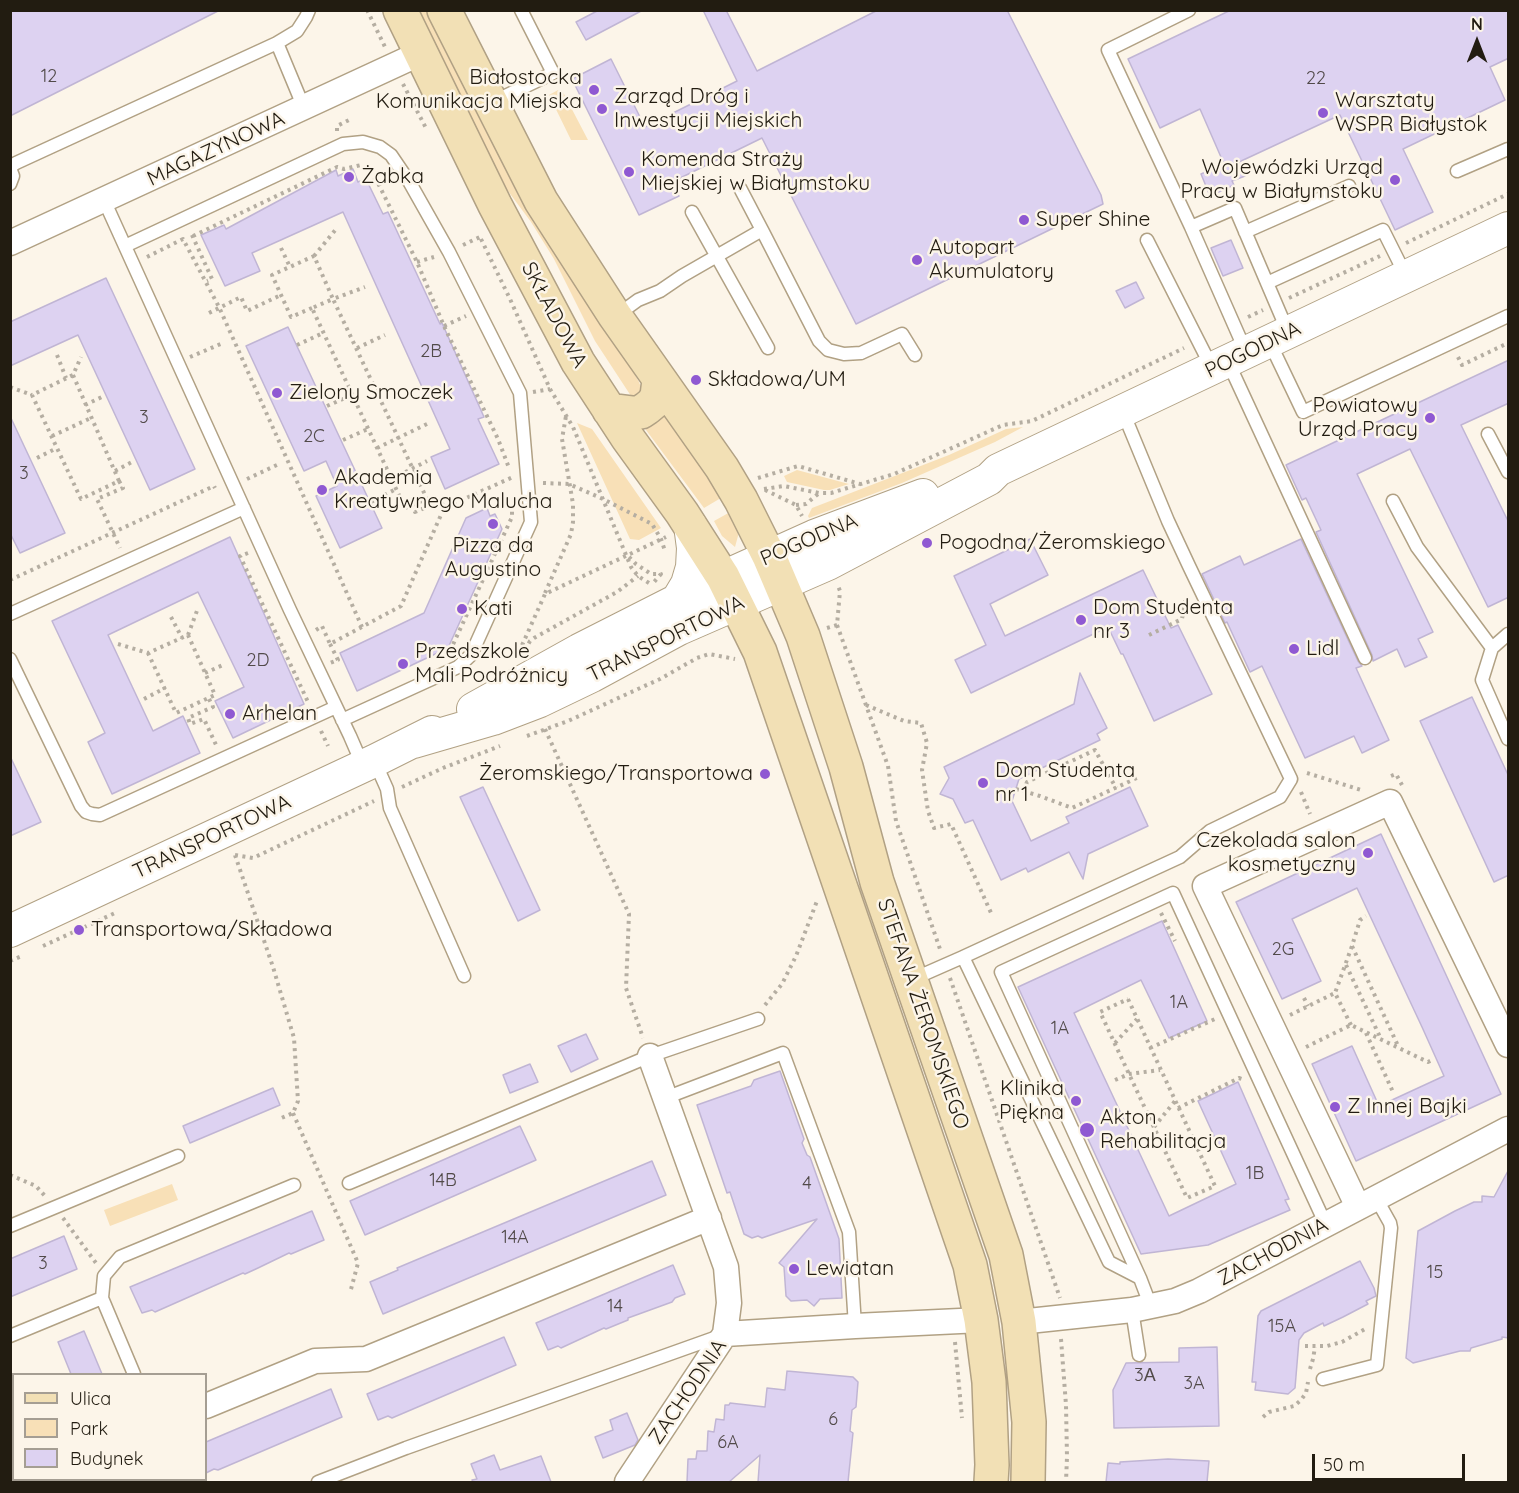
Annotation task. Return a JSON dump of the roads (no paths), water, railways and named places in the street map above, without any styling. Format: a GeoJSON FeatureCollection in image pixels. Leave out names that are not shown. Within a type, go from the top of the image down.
{"type":"FeatureCollection","features":[{"type":"Feature","properties":{"kind":"main road","name":"SKŁADOWA"},"geometry":{"type":"LineString","coordinates":[[400,10],[407,60],[490,195],[578,362],[609,410],[675,532],[730,590]]}},
{"type":"Feature","properties":{"kind":"main road"},"geometry":{"type":"LineString","coordinates":[[444,10],[490,104],[542,201],[615,316],[722,468],[741,500],[775,570]]}},
{"type":"Feature","properties":{"kind":"main road"},"geometry":{"type":"LineString","coordinates":[[609,410],[633,412],[647,408],[657,396],[659,380]]}},
{"type":"Feature","properties":{"kind":"main road","name":"STEFANA ŻEROMSKIEGO"},"geometry":{"type":"LineString","coordinates":[[775,570],[803,636],[846,767],[878,882],[1006,1255],[1019,1322],[1029,1422],[1028,1482]]}},
{"type":"Feature","properties":{"kind":"main road","name":"STEFANA ŻEROMSKIEGO"},"geometry":{"type":"LineString","coordinates":[[730,590],[748,656],[969,1265],[969,1310],[989,1382],[991,1482]]}},
{"type":"Feature","properties":{"kind":"main road"},"geometry":{"type":"LineString","coordinates":[[969,1310],[993,1312],[1019,1322]]}},
{"type":"Feature","properties":{"kind":"street","name":"MAGAZYNOWA"},"geometry":{"type":"LineString","coordinates":[[10,243],[407,60]]}},
{"type":"Feature","properties":{"kind":"street","name":"POGODNA"},"geometry":{"type":"LineString","coordinates":[[775,570],[828,564],[989,479],[998,470],[1509,228]]}},
{"type":"Feature","properties":{"kind":"street"},"geometry":{"type":"LineString","coordinates":[[675,532],[693,548],[684,611],[709,622],[729,626],[746,636],[748,656]]}},
{"type":"Feature","properties":{"kind":"street","name":"TRANSPORTOWA"},"geometry":{"type":"LineString","coordinates":[[20,942],[414,742],[579,650],[684,611],[775,570]]}},
{"type":"Feature","properties":{"kind":"street"},"geometry":{"type":"LineString","coordinates":[[1367,1203],[1286,1056],[1205,886],[1390,802],[1509,1046]]}},
{"type":"Feature","properties":{"kind":"street"},"geometry":{"type":"LineString","coordinates":[[650,1056],[726,1267],[729,1303],[725,1334]]}},
{"type":"Feature","properties":{"kind":"street","name":"ZACHODNIA"},"geometry":{"type":"LineString","coordinates":[[1019,1322],[1142,1308],[1174,1301],[1199,1291],[1509,1129]]}},
{"type":"Feature","properties":{"kind":"street"},"geometry":{"type":"LineString","coordinates":[[207,1406],[315,1360],[366,1359],[709,1218]]}},
{"type":"Feature","properties":{"kind":"street","name":"ZACHODNIA"},"geometry":{"type":"LineString","coordinates":[[627,1482],[725,1334],[855,1326],[969,1310]]}},
{"type":"Feature","properties":{"kind":"lane"},"geometry":{"type":"LineString","coordinates":[[10,184],[13,176],[10,167],[16,163],[276,43],[297,31],[309,10]]}},
{"type":"Feature","properties":{"kind":"lane"},"geometry":{"type":"LineString","coordinates":[[490,104],[553,73],[521,10]]}},
{"type":"Feature","properties":{"kind":"lane"},"geometry":{"type":"LineString","coordinates":[[1189,10],[1108,50],[1249,352],[1365,658]]}},
{"type":"Feature","properties":{"kind":"lane"},"geometry":{"type":"LineString","coordinates":[[276,43],[304,108]]}},
{"type":"Feature","properties":{"kind":"lane"},"geometry":{"type":"LineString","coordinates":[[125,246],[343,144],[363,142],[380,147],[391,155],[410,183],[449,252],[520,393],[531,522],[471,655],[458,667],[342,720]]}},
{"type":"Feature","properties":{"kind":"lane"},"geometry":{"type":"LineString","coordinates":[[1457,171],[1509,149]]}},
{"type":"Feature","properties":{"kind":"lane"},"geometry":{"type":"LineString","coordinates":[[1245,232],[1349,186]]}},
{"type":"Feature","properties":{"kind":"lane"},"geometry":{"type":"LineString","coordinates":[[740,188],[819,341],[828,350],[844,354],[861,353],[902,334],[915,355]]}},
{"type":"Feature","properties":{"kind":"lane"},"geometry":{"type":"LineString","coordinates":[[104,200],[342,720],[387,789],[390,808],[464,976]]}},
{"type":"Feature","properties":{"kind":"lane"},"geometry":{"type":"LineString","coordinates":[[1191,227],[1235,208],[1276,304],[1249,352]]}},
{"type":"Feature","properties":{"kind":"lane"},"geometry":{"type":"LineString","coordinates":[[692,212],[768,348]]}},
{"type":"Feature","properties":{"kind":"lane"},"geometry":{"type":"LineString","coordinates":[[615,316],[638,300],[660,291],[762,230]]}},
{"type":"Feature","properties":{"kind":"lane"},"geometry":{"type":"LineString","coordinates":[[1267,283],[1383,230],[1406,278]]}},
{"type":"Feature","properties":{"kind":"lane"},"geometry":{"type":"LineString","coordinates":[[1147,240],[1198,341],[1249,352],[1303,412],[1509,316]]}},
{"type":"Feature","properties":{"kind":"lane"},"geometry":{"type":"LineString","coordinates":[[912,979],[1180,857],[1210,831],[1280,797],[1291,779],[1168,521],[1123,411]]}},
{"type":"Feature","properties":{"kind":"lane"},"geometry":{"type":"LineString","coordinates":[[1488,434],[1509,472]]}},
{"type":"Feature","properties":{"kind":"lane"},"geometry":{"type":"LineString","coordinates":[[1394,501],[1417,547],[1492,648]]}},
{"type":"Feature","properties":{"kind":"lane"},"geometry":{"type":"LineString","coordinates":[[10,614],[244,508]]}},
{"type":"Feature","properties":{"kind":"lane"},"geometry":{"type":"LineString","coordinates":[[1509,634],[1492,648],[1482,680],[1509,738]]}},
{"type":"Feature","properties":{"kind":"lane"},"geometry":{"type":"LineString","coordinates":[[10,659],[81,806],[86,812],[92,814],[100,815],[336,707]]}},
{"type":"Feature","properties":{"kind":"lane"},"geometry":{"type":"LineString","coordinates":[[1139,1355],[1142,1308],[1140,1278],[1001,972],[1173,893],[1326,1225]]}},
{"type":"Feature","properties":{"kind":"lane"},"geometry":{"type":"LineString","coordinates":[[963,957],[1109,1262],[1140,1278]]}},
{"type":"Feature","properties":{"kind":"lane"},"geometry":{"type":"LineString","coordinates":[[349,1183],[650,1056],[754,1021]]}},
{"type":"Feature","properties":{"kind":"lane"},"geometry":{"type":"LineString","coordinates":[[665,1098],[783,1053],[849,1232],[855,1326]]}},
{"type":"Feature","properties":{"kind":"lane"},"geometry":{"type":"LineString","coordinates":[[10,1226],[178,1156]]}},
{"type":"Feature","properties":{"kind":"lane"},"geometry":{"type":"LineString","coordinates":[[134,1373],[102,1298],[104,1276],[120,1257],[294,1185]]}},
{"type":"Feature","properties":{"kind":"lane"},"geometry":{"type":"LineString","coordinates":[[1323,1379],[1377,1365],[1391,1228],[1390,1223],[1367,1203]]}},
{"type":"Feature","properties":{"kind":"lane"},"geometry":{"type":"LineString","coordinates":[[10,1336],[102,1298]]}},
{"type":"Feature","properties":{"kind":"lane"},"geometry":{"type":"LineString","coordinates":[[318,1482],[406,1448],[725,1334]]}},
{"type":"Feature","properties":{"kind":"place","name":"Białostocka Komunikacja Miejska"},"geometry":{"type":"Point","coordinates":[594,90]}},
{"type":"Feature","properties":{"kind":"place","name":"Zarząd Dróg i Inwestycji Miejskich"},"geometry":{"type":"Point","coordinates":[602,109]}},
{"type":"Feature","properties":{"kind":"place","name":"Warsztaty WSPR Białystok"},"geometry":{"type":"Point","coordinates":[1323,113]}},
{"type":"Feature","properties":{"kind":"place","name":"Komenda Straży Miejskiej w Białymstoku"},"geometry":{"type":"Point","coordinates":[629,172]}},
{"type":"Feature","properties":{"kind":"place","name":"Żabka"},"geometry":{"type":"Point","coordinates":[349,177]}},
{"type":"Feature","properties":{"kind":"place","name":"Wojewódzki Urząd Pracy w Białymstoku"},"geometry":{"type":"Point","coordinates":[1395,180]}},
{"type":"Feature","properties":{"kind":"place","name":"Super Shine"},"geometry":{"type":"Point","coordinates":[1024,220]}},
{"type":"Feature","properties":{"kind":"place","name":"Autopart Akumulatory"},"geometry":{"type":"Point","coordinates":[917,260]}},
{"type":"Feature","properties":{"kind":"place","name":"Składowa/UM"},"geometry":{"type":"Point","coordinates":[696,380]}},
{"type":"Feature","properties":{"kind":"place","name":"Zielony Smoczek"},"geometry":{"type":"Point","coordinates":[277,393]}},
{"type":"Feature","properties":{"kind":"place","name":"Powiatowy Urząd Pracy"},"geometry":{"type":"Point","coordinates":[1430,418]}},
{"type":"Feature","properties":{"kind":"place","name":"Akademia Kreatywnego Malucha"},"geometry":{"type":"Point","coordinates":[322,490]}},
{"type":"Feature","properties":{"kind":"place","name":"Pizza da Augustino"},"geometry":{"type":"Point","coordinates":[493,524]}},
{"type":"Feature","properties":{"kind":"place","name":"Pogodna/Żeromskiego"},"geometry":{"type":"Point","coordinates":[927,543]}},
{"type":"Feature","properties":{"kind":"place","name":"Kati"},"geometry":{"type":"Point","coordinates":[462,609]}},
{"type":"Feature","properties":{"kind":"place","name":"Dom Studenta nr 3"},"geometry":{"type":"Point","coordinates":[1081,620]}},
{"type":"Feature","properties":{"kind":"place","name":"Lidl"},"geometry":{"type":"Point","coordinates":[1294,649]}},
{"type":"Feature","properties":{"kind":"place","name":"Przedszkole Mali Podróżnicy"},"geometry":{"type":"Point","coordinates":[403,664]}},
{"type":"Feature","properties":{"kind":"place","name":"Arhelan"},"geometry":{"type":"Point","coordinates":[230,714]}},
{"type":"Feature","properties":{"kind":"place","name":"Żeromskiego/Transportowa"},"geometry":{"type":"Point","coordinates":[765,774]}},
{"type":"Feature","properties":{"kind":"place","name":"Dom Studenta nr 1"},"geometry":{"type":"Point","coordinates":[983,783]}},
{"type":"Feature","properties":{"kind":"place","name":"Czekolada salon kosmetyczny"},"geometry":{"type":"Point","coordinates":[1368,853]}},
{"type":"Feature","properties":{"kind":"place","name":"Transportowa/Składowa"},"geometry":{"type":"Point","coordinates":[79,930]}},
{"type":"Feature","properties":{"kind":"place","name":"Klinika Piękna"},"geometry":{"type":"Point","coordinates":[1076,1101]}},
{"type":"Feature","properties":{"kind":"place","name":"Z Innej Bajki"},"geometry":{"type":"Point","coordinates":[1335,1107]}},
{"type":"Feature","properties":{"kind":"place","name":"Akton Rehabilitacja"},"geometry":{"type":"Point","coordinates":[1087,1130]}},
{"type":"Feature","properties":{"kind":"place","name":"Lewiatan"},"geometry":{"type":"Point","coordinates":[794,1269]}}]}
